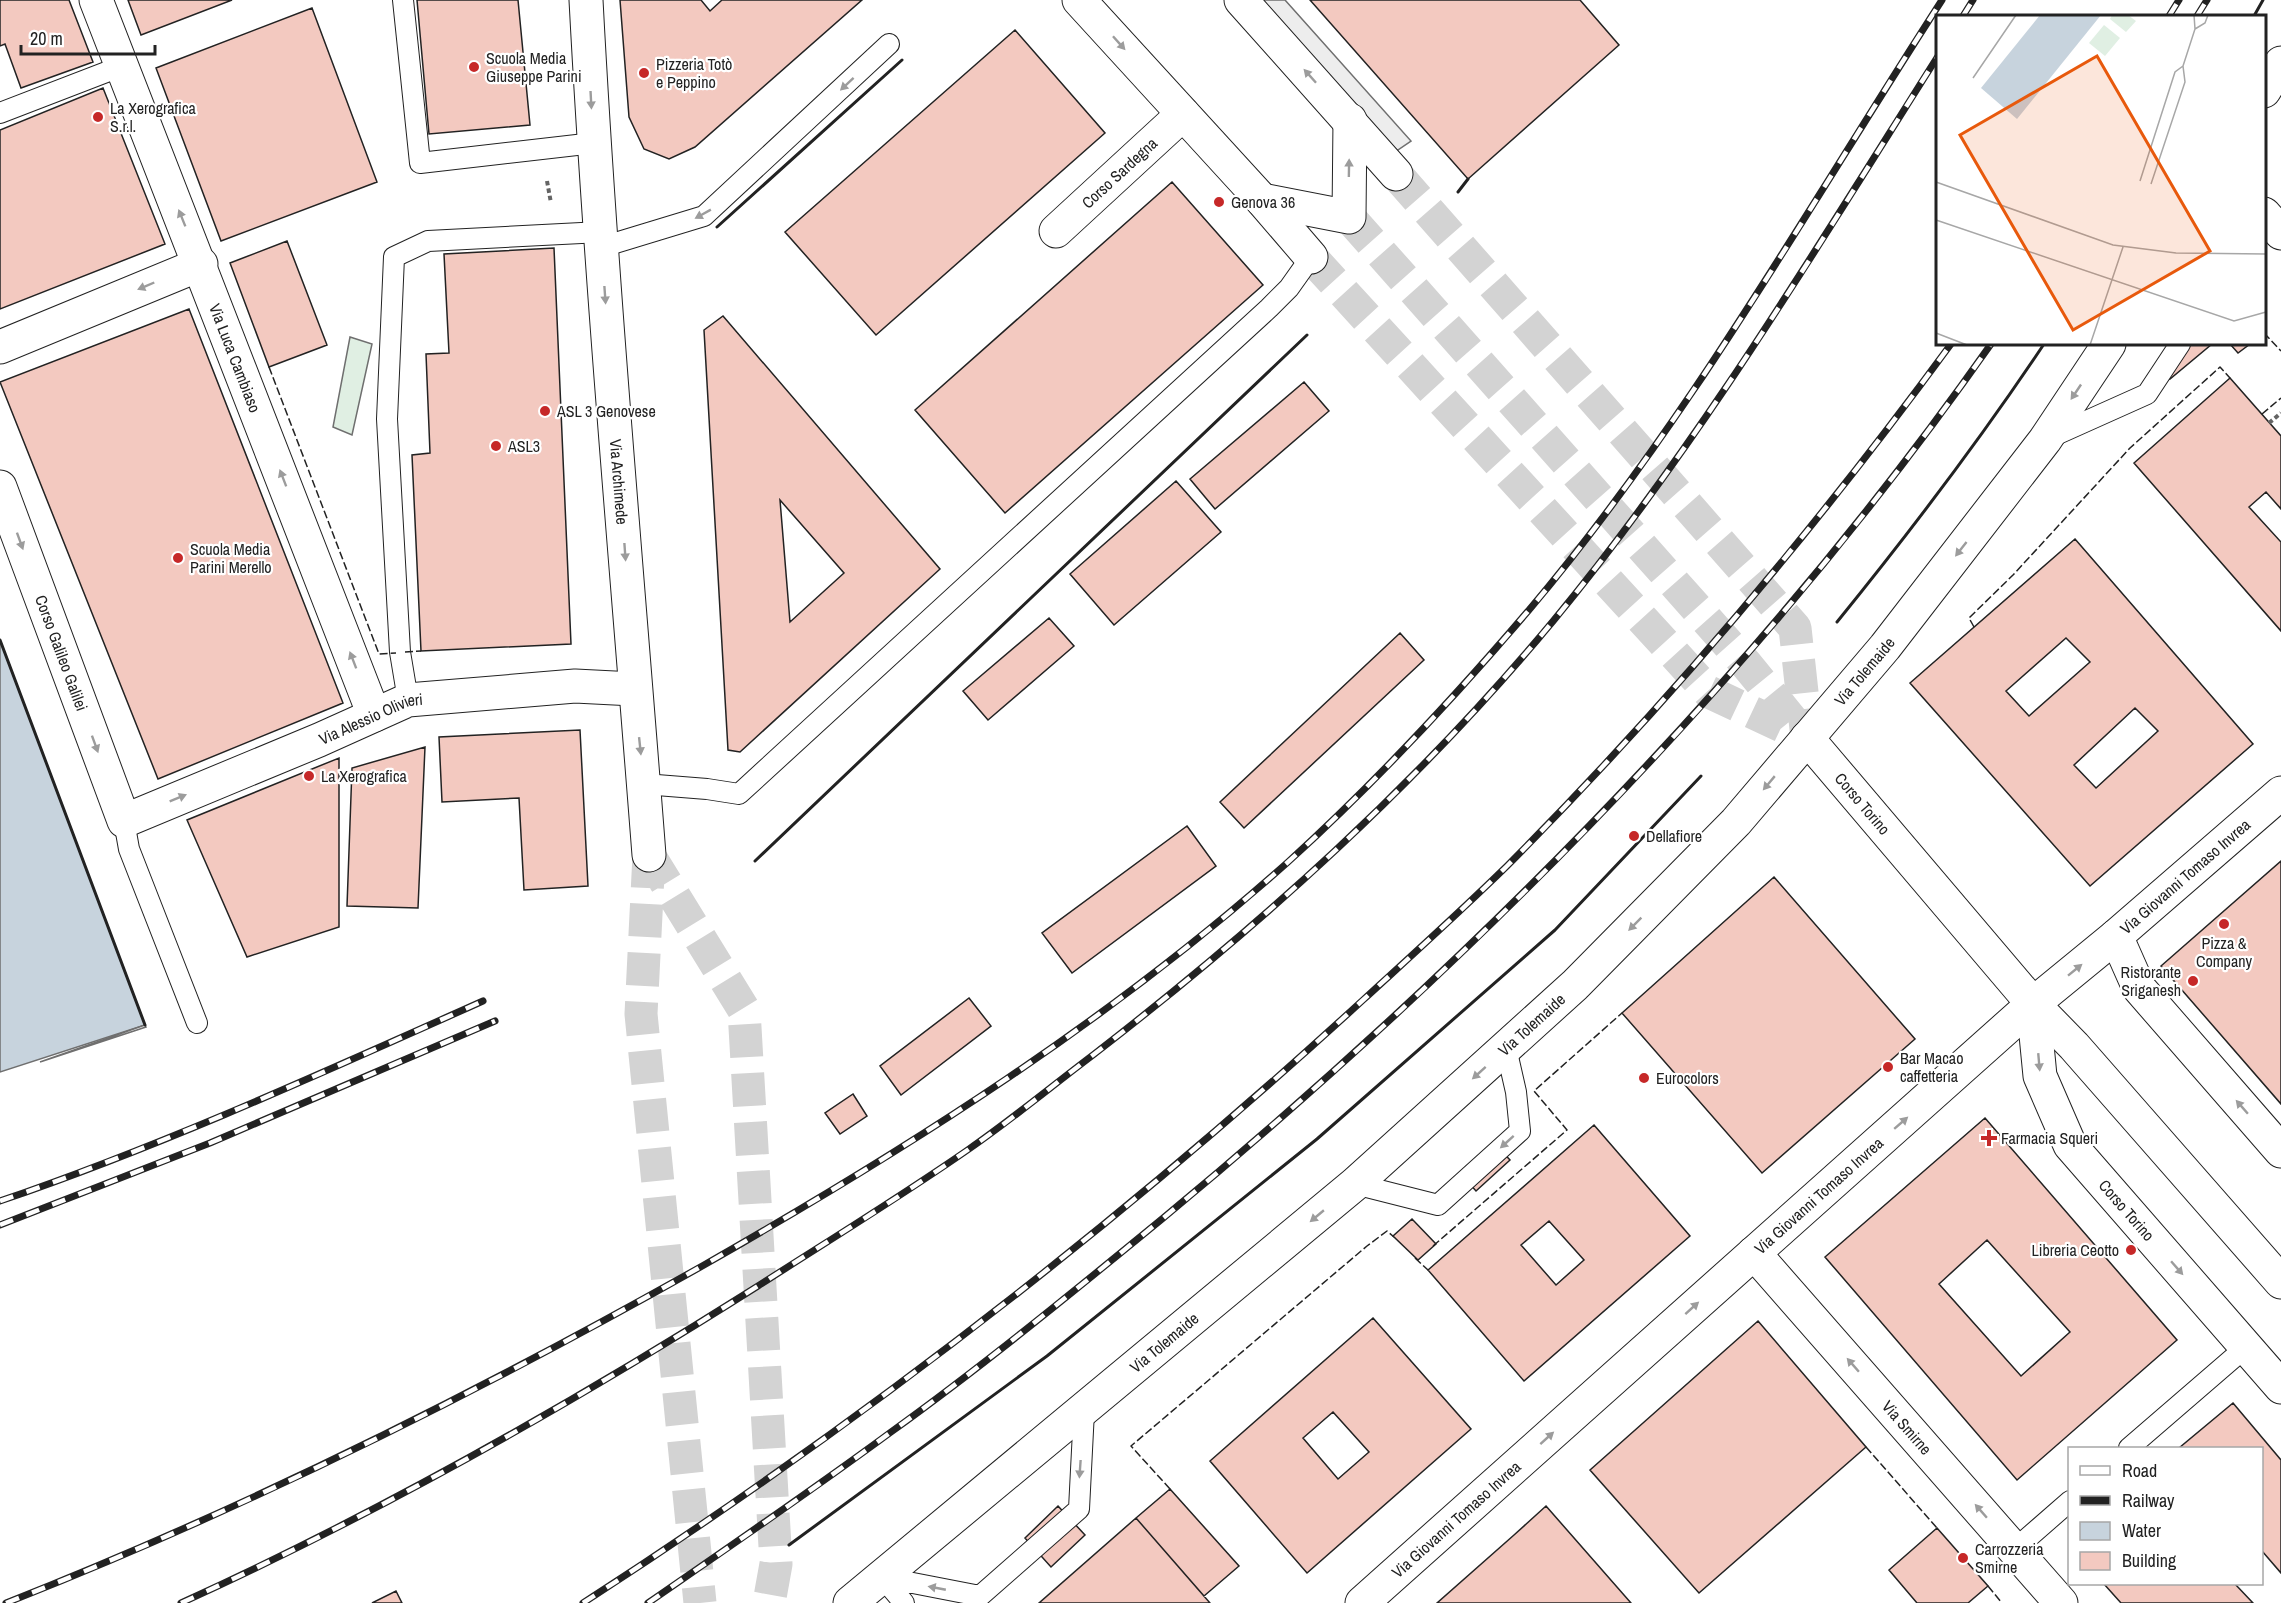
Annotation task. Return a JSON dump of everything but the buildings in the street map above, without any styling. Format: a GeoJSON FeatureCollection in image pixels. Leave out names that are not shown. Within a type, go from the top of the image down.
{"type":"FeatureCollection","features":[{"type":"Feature","properties":{"kind":"main road","name":"Via Luca Cambiaso"},"geometry":{"type":"LineString","coordinates":[[96,0],[201,264],[374,715]]}},
{"type":"Feature","properties":{"kind":"main road","name":"Via Archimede"},"geometry":{"type":"LineString","coordinates":[[586,0],[594,143],[634,689],[649,855]]}},
{"type":"Feature","properties":{"kind":"main road"},"geometry":{"type":"LineString","coordinates":[[1079,0],[1262,200],[1311,257]]}},
{"type":"Feature","properties":{"kind":"main road"},"geometry":{"type":"LineString","coordinates":[[1241,0],[1396,174]]}},
{"type":"Feature","properties":{"kind":"main road"},"geometry":{"type":"LineString","coordinates":[[2266,89],[2281,63]]}},
{"type":"Feature","properties":{"kind":"main road","name":"Corso Sardegna"},"geometry":{"type":"LineString","coordinates":[[1056,231],[1183,114]]}},
{"type":"Feature","properties":{"kind":"main road"},"geometry":{"type":"LineString","coordinates":[[1262,200],[1349,217],[1350,120]]}},
{"type":"Feature","properties":{"kind":"main road"},"geometry":{"type":"LineString","coordinates":[[2266,216],[2281,233]]}},
{"type":"Feature","properties":{"kind":"main road"},"geometry":{"type":"LineString","coordinates":[[0,347],[201,264]]}},
{"type":"Feature","properties":{"kind":"main road","name":"Via Tolemaide"},"geometry":{"type":"LineString","coordinates":[[849,1603],[1084,1411],[1355,1184],[1575,985],[1736,822],[1885,647],[2045,440],[2108,345]]}},
{"type":"Feature","properties":{"kind":"main road","name":"Corso Galileo Galilei"},"geometry":{"type":"LineString","coordinates":[[0,486],[124,820]]}},
{"type":"Feature","properties":{"kind":"main road","name":"Via Alessio Olivieri"},"geometry":{"type":"LineString","coordinates":[[124,820],[408,700],[575,687],[634,689]]}},
{"type":"Feature","properties":{"kind":"main road","name":"Corso Torino"},"geometry":{"type":"LineString","coordinates":[[1807,738],[2033,1004],[2074,1046],[2281,1282]]}},
{"type":"Feature","properties":{"kind":"main road","name":"Via Giovanni Tomaso Invrea"},"geometry":{"type":"LineString","coordinates":[[1362,1603],[2033,1004],[2281,794]]}},
{"type":"Feature","properties":{"kind":"main road"},"geometry":{"type":"LineString","coordinates":[[2116,936],[2139,988],[2281,1151]]}},
{"type":"Feature","properties":{"kind":"main road","name":"Corso Torino"},"geometry":{"type":"LineString","coordinates":[[2033,1004],[2040,1076],[2070,1145],[2281,1387]]}},
{"type":"Feature","properties":{"kind":"main road","name":"Via Smirne"},"geometry":{"type":"LineString","coordinates":[[1754,1253],[2061,1603]]}},
{"type":"Feature","properties":{"kind":"lane"},"geometry":{"type":"LineString","coordinates":[[403,0],[420,163],[594,143]]}},
{"type":"Feature","properties":{"kind":"lane"},"geometry":{"type":"LineString","coordinates":[[408,700],[400,652],[387,419],[394,257],[428,241],[556,234],[601,239],[704,216],[890,44]]}},
{"type":"Feature","properties":{"kind":"lane"},"geometry":{"type":"LineString","coordinates":[[0,112],[122,66]]}},
{"type":"Feature","properties":{"kind":"lane"},"geometry":{"type":"LineString","coordinates":[[644,784],[739,794],[1269,308],[1289,288],[1311,257]]}},
{"type":"Feature","properties":{"kind":"lane"},"geometry":{"type":"LineString","coordinates":[[2045,440],[2146,394],[2179,345]]}},
{"type":"Feature","properties":{"kind":"lane"},"geometry":{"type":"LineString","coordinates":[[124,820],[129,849],[197,1023]]}},
{"type":"Feature","properties":{"kind":"lane"},"geometry":{"type":"LineString","coordinates":[[1355,1184],[1438,1205],[1520,1131],[1516,1092],[1506,1048]]}},
{"type":"Feature","properties":{"kind":"lane"},"geometry":{"type":"LineString","coordinates":[[2131,1447],[2246,1347]]}},
{"type":"Feature","properties":{"kind":"lane"},"geometry":{"type":"LineString","coordinates":[[882,1577],[980,1596],[1079,1509],[1084,1411]]}},
{"type":"Feature","properties":{"kind":"lane"},"geometry":{"type":"LineString","coordinates":[[2015,1549],[2068,1503]]}},
{"type":"Feature","properties":{"kind":"lane"},"geometry":{"type":"LineString","coordinates":[[882,1577],[904,1603]]}},
{"type":"Feature","properties":{"kind":"path"},"geometry":{"type":"LineString","coordinates":[[542,149],[556,234]]}},
{"type":"Feature","properties":{"kind":"path"},"geometry":{"type":"LineString","coordinates":[[2269,423],[2281,413]]}},
{"type":"Feature","properties":{"kind":"green space"},"geometry":{"type":"Polygon","coordinates":[[[350,337],[372,344],[352,435],[333,427],[350,337]]]}},
{"type":"Feature","properties":{"kind":"shaded area"},"geometry":{"type":"Polygon","coordinates":[[[1248,0],[1285,0],[1411,141],[1389,156],[1248,0]]]}},
{"type":"Feature","properties":{"kind":"water"},"geometry":{"type":"Polygon","coordinates":[[[0,640],[145,1025],[0,1072],[0,640]]]}},
{"type":"Feature","properties":{"kind":"pier"},"geometry":{"type":"Polygon","coordinates":[[[145,1025],[146,1027],[40,1062],[145,1025]]]}},
{"type":"Feature","properties":{"kind":"tunnel"},"geometry":{"type":"LineString","coordinates":[[1396,174],[1795,628],[1807,738]]}},
{"type":"Feature","properties":{"kind":"tunnel"},"geometry":{"type":"LineString","coordinates":[[1349,217],[1746,664],[1800,730]]}},
{"type":"Feature","properties":{"kind":"tunnel"},"geometry":{"type":"LineString","coordinates":[[1311,257],[1709,692],[1807,738]]}},
{"type":"Feature","properties":{"kind":"tunnel"},"geometry":{"type":"LineString","coordinates":[[649,855],[744,1010],[776,1564],[769,1603]]}},
{"type":"Feature","properties":{"kind":"tunnel"},"geometry":{"type":"LineString","coordinates":[[649,855],[641,1014],[700,1603]]}},
{"type":"Feature","properties":{"kind":"railway"},"geometry":{"type":"LineString","coordinates":[[6,1603],[185,1528],[361,1446],[534,1358],[704,1265],[857,1175],[1007,1079],[1151,975],[1220,920],[1288,862],[1413,740],[1501,643],[1587,538],[1642,464],[1745,312],[1942,0]]}},
{"type":"Feature","properties":{"kind":"railway"},"geometry":{"type":"LineString","coordinates":[[1964,15],[1973,0]]}},
{"type":"Feature","properties":{"kind":"railway"},"geometry":{"type":"LineString","coordinates":[[2170,15],[2179,0]]}},
{"type":"Feature","properties":{"kind":"railway"},"geometry":{"type":"LineString","coordinates":[[2198,15],[2207,0]]}},
{"type":"Feature","properties":{"kind":"railway"},"geometry":{"type":"LineString","coordinates":[[181,1603],[330,1532],[547,1414],[864,1219],[1016,1115],[1155,1006],[1277,903],[1336,850],[1448,739],[1554,620],[1607,553],[1658,485],[1755,344],[1936,59]]}},
{"type":"Feature","properties":{"kind":"railway"},"geometry":{"type":"LineString","coordinates":[[583,1603],[788,1465],[986,1318],[1178,1163],[1271,1083],[1435,934],[1567,805],[1683,678],[1794,547],[1900,413],[1950,345]]}},
{"type":"Feature","properties":{"kind":"railway"},"geometry":{"type":"LineString","coordinates":[[648,1603],[926,1407],[1062,1301],[1277,1121],[1390,1020],[1606,809],[1708,698],[1807,584],[1901,466],[1990,345]]}},
{"type":"Feature","properties":{"kind":"railway"},"geometry":{"type":"LineString","coordinates":[[0,1201],[183,1132],[483,1001]]}},
{"type":"Feature","properties":{"kind":"railway"},"geometry":{"type":"LineString","coordinates":[[0,1225],[210,1143],[495,1021]]}},
{"type":"Feature","properties":{"kind":"fence"},"geometry":{"type":"LineString","coordinates":[[2266,335],[2281,351]]}},
{"type":"Feature","properties":{"kind":"fence"},"geometry":{"type":"LineString","coordinates":[[269,367],[379,654],[396,653]]}},
{"type":"Feature","properties":{"kind":"fence"},"geometry":{"type":"LineString","coordinates":[[1974,627],[1969,618],[2013,575],[2130,448],[2220,367],[2230,378]]}},
{"type":"Feature","properties":{"kind":"fence"},"geometry":{"type":"LineString","coordinates":[[2262,414],[2281,398]]}},
{"type":"Feature","properties":{"kind":"fence"},"geometry":{"type":"LineString","coordinates":[[405,652],[421,651]]}},
{"type":"Feature","properties":{"kind":"fence"},"geometry":{"type":"LineString","coordinates":[[1433,1246],[1567,1130],[1534,1091],[1622,1013]]}},
{"type":"Feature","properties":{"kind":"fence"},"geometry":{"type":"LineString","coordinates":[[1170,1489],[1131,1446],[1367,1246],[1387,1231],[1394,1237]]}},
{"type":"Feature","properties":{"kind":"fence"},"geometry":{"type":"LineString","coordinates":[[1415,1258],[1428,1270]]}},
{"type":"Feature","properties":{"kind":"fence"},"geometry":{"type":"LineString","coordinates":[[1866,1447],[1937,1528]]}},
{"type":"Feature","properties":{"kind":"fence"},"geometry":{"type":"LineString","coordinates":[[1988,1586],[2002,1603]]}},
{"type":"Feature","properties":{"kind":"wall"},"geometry":{"type":"LineString","coordinates":[[2255,15],[2263,0]]}},
{"type":"Feature","properties":{"kind":"wall"},"geometry":{"type":"LineString","coordinates":[[717,227],[902,60]]}},
{"type":"Feature","properties":{"kind":"wall"},"geometry":{"type":"LineString","coordinates":[[1458,192],[1468,179]]}},
{"type":"Feature","properties":{"kind":"wall"},"geometry":{"type":"LineString","coordinates":[[755,861],[1307,335]]}},
{"type":"Feature","properties":{"kind":"wall"},"geometry":{"type":"LineString","coordinates":[[1837,622],[1944,485],[2043,345]]}},
{"type":"Feature","properties":{"kind":"wall"},"geometry":{"type":"LineString","coordinates":[[0,640],[145,1025]]}},
{"type":"Feature","properties":{"kind":"wall"},"geometry":{"type":"LineString","coordinates":[[789,1545],[1047,1356],[1317,1139],[1555,930],[1701,776]]}},
{"type":"Feature","properties":{"kind":"place","name":"Scuola Media Giuseppe Parini"},"geometry":{"type":"Point","coordinates":[474,67]}},
{"type":"Feature","properties":{"kind":"place","name":"Pizzeria Totò e Peppino"},"geometry":{"type":"Point","coordinates":[644,73]}},
{"type":"Feature","properties":{"kind":"place","name":"La Xerografica S.r.l."},"geometry":{"type":"Point","coordinates":[98,117]}},
{"type":"Feature","properties":{"kind":"place","name":"Genova 36"},"geometry":{"type":"Point","coordinates":[1219,202]}},
{"type":"Feature","properties":{"kind":"place","name":"ASL 3 Genovese"},"geometry":{"type":"Point","coordinates":[545,411]}},
{"type":"Feature","properties":{"kind":"place","name":"ASL3"},"geometry":{"type":"Point","coordinates":[496,446]}},
{"type":"Feature","properties":{"kind":"place","name":"Scuola Media Parini Merello"},"geometry":{"type":"Point","coordinates":[178,558]}},
{"type":"Feature","properties":{"kind":"place","name":"La Xerografica"},"geometry":{"type":"Point","coordinates":[309,776]}},
{"type":"Feature","properties":{"kind":"place","name":"Dellafiore"},"geometry":{"type":"Point","coordinates":[1634,836]}},
{"type":"Feature","properties":{"kind":"place","name":"Pizza & Company"},"geometry":{"type":"Point","coordinates":[2224,924]}},
{"type":"Feature","properties":{"kind":"place","name":"Ristorante Sriganesh"},"geometry":{"type":"Point","coordinates":[2193,981]}},
{"type":"Feature","properties":{"kind":"place","name":"Bar Macao caffetteria"},"geometry":{"type":"Point","coordinates":[1888,1067]}},
{"type":"Feature","properties":{"kind":"place","name":"Eurocolors"},"geometry":{"type":"Point","coordinates":[1644,1078]}},
{"type":"Feature","properties":{"kind":"place","name":"Farmacia Squeri"},"geometry":{"type":"Point","coordinates":[1989,1138]}},
{"type":"Feature","properties":{"kind":"place","name":"Libreria Ceotto"},"geometry":{"type":"Point","coordinates":[2131,1250]}},
{"type":"Feature","properties":{"kind":"place","name":"Carrozzeria Smirne"},"geometry":{"type":"Point","coordinates":[1963,1558]}}]}
